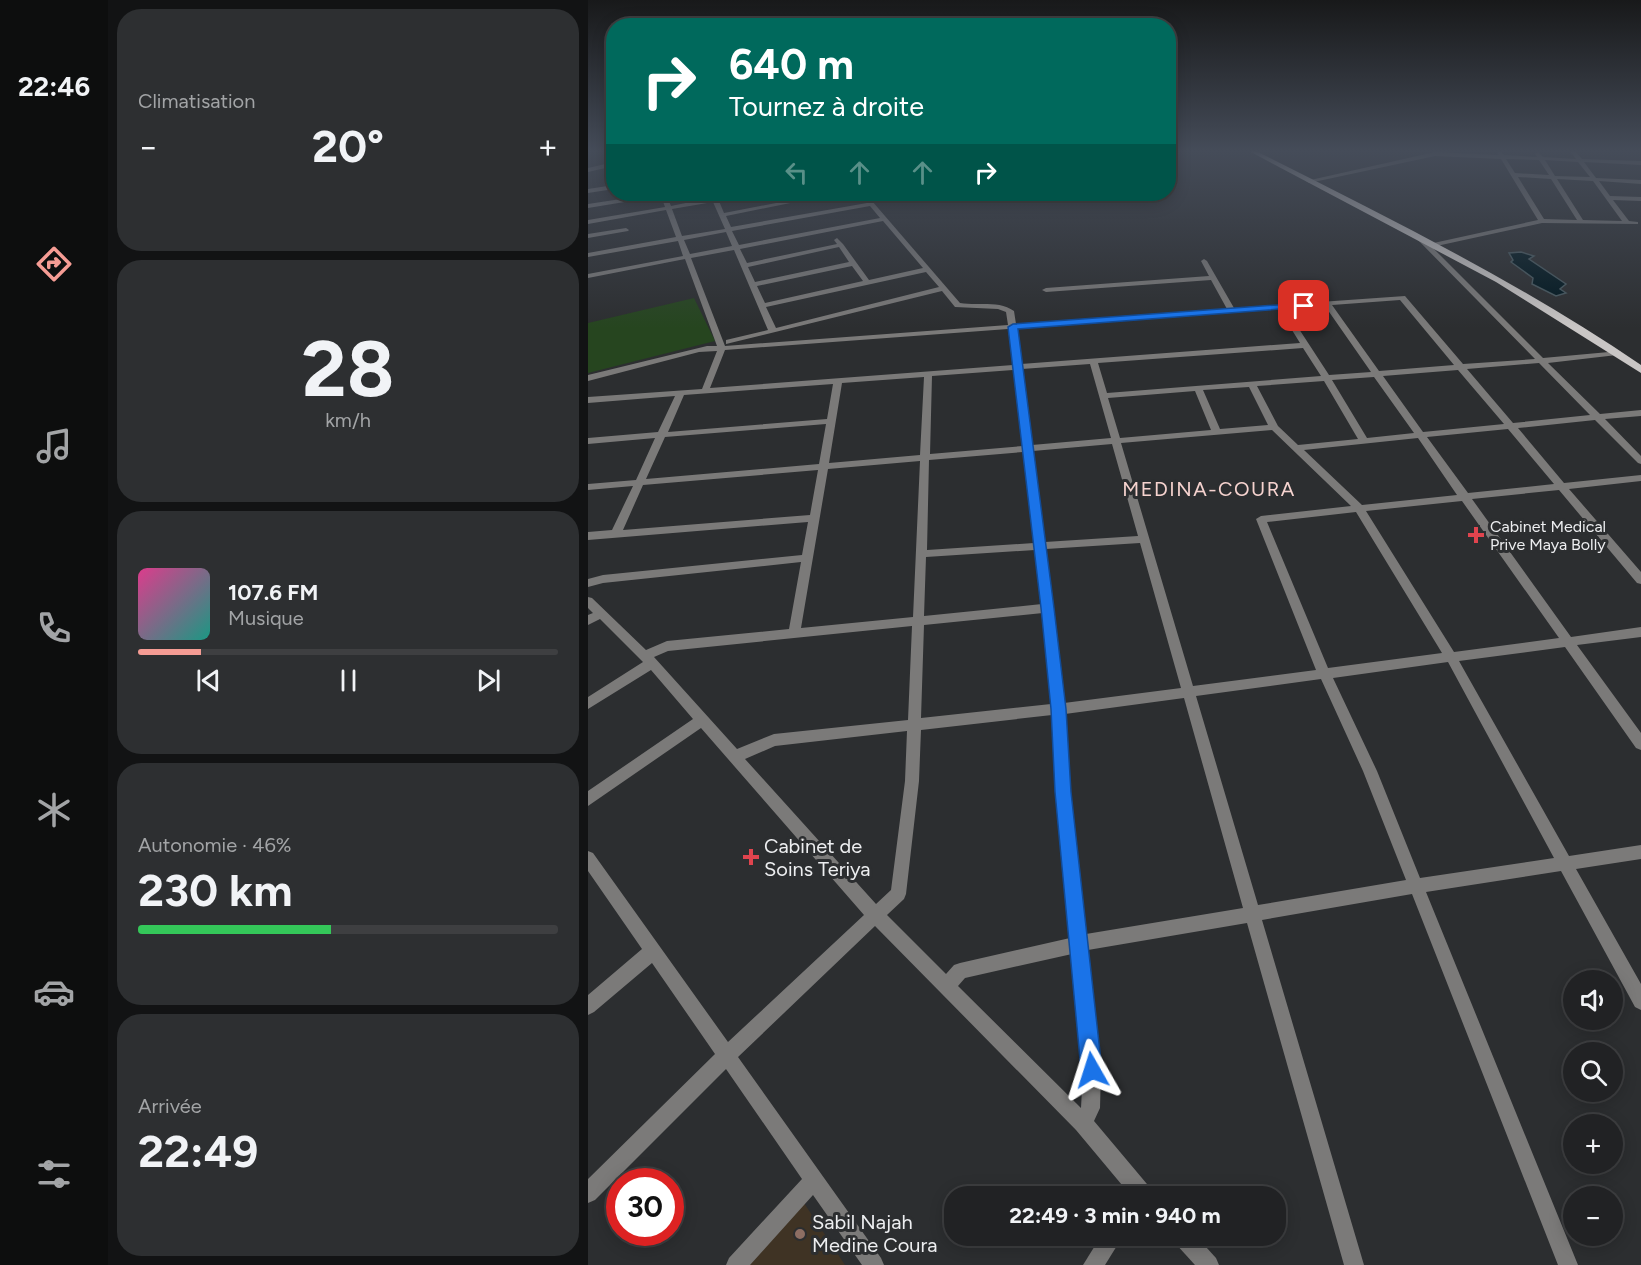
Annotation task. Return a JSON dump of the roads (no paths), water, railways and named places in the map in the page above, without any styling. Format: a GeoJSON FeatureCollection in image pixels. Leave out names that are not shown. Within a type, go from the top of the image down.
{"type":"FeatureCollection","features":[{"type":"Feature","properties":{"kind":"main road"},"geometry":{"type":"LineString","coordinates":[[1365,210],[1501,281],[1641,370]]}},
{"type":"Feature","properties":{"kind":"street"},"geometry":{"type":"LineString","coordinates":[[588,222],[653,210]]}},
{"type":"Feature","properties":{"kind":"street"},"geometry":{"type":"LineString","coordinates":[[669,210],[721,346],[705,391]]}},
{"type":"Feature","properties":{"kind":"street"},"geometry":{"type":"LineString","coordinates":[[720,210],[773,331]]}},
{"type":"Feature","properties":{"kind":"street"},"geometry":{"type":"LineString","coordinates":[[722,214],[742,210]]}},
{"type":"Feature","properties":{"kind":"street"},"geometry":{"type":"LineString","coordinates":[[588,255],[839,210]]}},
{"type":"Feature","properties":{"kind":"street"},"geometry":{"type":"LineString","coordinates":[[877,210],[958,305],[969,308],[1005,308],[1010,311],[1019,367],[1026,449],[1048,608],[1063,792],[1092,1070],[1091,1108],[1083,1123]]}},
{"type":"Feature","properties":{"kind":"street"},"geometry":{"type":"LineString","coordinates":[[1535,210],[1542,221]]}},
{"type":"Feature","properties":{"kind":"street"},"geometry":{"type":"LineString","coordinates":[[1574,210],[1580,220]]}},
{"type":"Feature","properties":{"kind":"street"},"geometry":{"type":"LineString","coordinates":[[1618,210],[1627,223]]}},
{"type":"Feature","properties":{"kind":"street"},"geometry":{"type":"LineString","coordinates":[[624,216],[630,248]]}},
{"type":"Feature","properties":{"kind":"street"},"geometry":{"type":"LineString","coordinates":[[588,276],[885,219]]}},
{"type":"Feature","properties":{"kind":"street"},"geometry":{"type":"LineString","coordinates":[[1432,245],[1542,221],[1580,220],[1636,224]]}},
{"type":"Feature","properties":{"kind":"street"},"geometry":{"type":"LineString","coordinates":[[588,236],[626,230]]}},
{"type":"Feature","properties":{"kind":"street"},"geometry":{"type":"LineString","coordinates":[[830,230],[868,283]]}},
{"type":"Feature","properties":{"kind":"street"},"geometry":{"type":"LineString","coordinates":[[1419,238],[1641,461]]}},
{"type":"Feature","properties":{"kind":"street"},"geometry":{"type":"LineString","coordinates":[[744,266],[841,245]]}},
{"type":"Feature","properties":{"kind":"street"},"geometry":{"type":"LineString","coordinates":[[1204,261],[1232,311]]}},
{"type":"Feature","properties":{"kind":"street"},"geometry":{"type":"LineString","coordinates":[[753,285],[854,263]]}},
{"type":"Feature","properties":{"kind":"street"},"geometry":{"type":"LineString","coordinates":[[762,306],[928,269]]}},
{"type":"Feature","properties":{"kind":"street"},"geometry":{"type":"LineString","coordinates":[[1046,290],[1214,278]]}},
{"type":"Feature","properties":{"kind":"street"},"geometry":{"type":"LineString","coordinates":[[588,378],[943,288]]}},
{"type":"Feature","properties":{"kind":"street"},"geometry":{"type":"LineString","coordinates":[[721,346],[1402,298],[1458,367],[1641,580]]}},
{"type":"Feature","properties":{"kind":"street"},"geometry":{"type":"LineString","coordinates":[[1328,304],[1641,744]]}},
{"type":"Feature","properties":{"kind":"street"},"geometry":{"type":"LineString","coordinates":[[1281,307],[1364,441]]}},
{"type":"Feature","properties":{"kind":"street"},"geometry":{"type":"LineString","coordinates":[[588,400],[1306,345]]}},
{"type":"Feature","properties":{"kind":"street"},"geometry":{"type":"LineString","coordinates":[[1103,396],[1617,353]]}},
{"type":"Feature","properties":{"kind":"street"},"geometry":{"type":"LineString","coordinates":[[1093,361],[1354,1265]]}},
{"type":"Feature","properties":{"kind":"street"},"geometry":{"type":"LineString","coordinates":[[588,1193],[726,1056],[898,894],[912,781],[928,374]]}},
{"type":"Feature","properties":{"kind":"street"},"geometry":{"type":"LineString","coordinates":[[794,634],[838,381]]}},
{"type":"Feature","properties":{"kind":"street"},"geometry":{"type":"LineString","coordinates":[[1252,384],[1274,427],[1359,508],[1450,657],[1641,1000]]}},
{"type":"Feature","properties":{"kind":"street"},"geometry":{"type":"LineString","coordinates":[[1197,388],[1216,431]]}},
{"type":"Feature","properties":{"kind":"street"},"geometry":{"type":"LineString","coordinates":[[616,534],[681,393]]}},
{"type":"Feature","properties":{"kind":"street"},"geometry":{"type":"LineString","coordinates":[[1296,448],[1641,413]]}},
{"type":"Feature","properties":{"kind":"street"},"geometry":{"type":"LineString","coordinates":[[588,441],[831,421]]}},
{"type":"Feature","properties":{"kind":"street"},"geometry":{"type":"LineString","coordinates":[[588,487],[1274,427]]}},
{"type":"Feature","properties":{"kind":"street"},"geometry":{"type":"LineString","coordinates":[[1568,1265],[1370,771],[1324,673],[1262,519],[1641,478]]}},
{"type":"Feature","properties":{"kind":"street"},"geometry":{"type":"LineString","coordinates":[[588,536],[814,518]]}},
{"type":"Feature","properties":{"kind":"street"},"geometry":{"type":"LineString","coordinates":[[921,554],[1144,539]]}},
{"type":"Feature","properties":{"kind":"street"},"geometry":{"type":"LineString","coordinates":[[588,583],[603,579],[807,558]]}},
{"type":"Feature","properties":{"kind":"street"},"geometry":{"type":"LineString","coordinates":[[588,601],[595,617],[648,660],[874,915],[1083,1123],[1134,1186]]}},
{"type":"Feature","properties":{"kind":"street"},"geometry":{"type":"LineString","coordinates":[[588,704],[667,646],[1048,608]]}},
{"type":"Feature","properties":{"kind":"street"},"geometry":{"type":"LineString","coordinates":[[734,757],[774,740],[1058,709],[1641,632]]}},
{"type":"Feature","properties":{"kind":"street"},"geometry":{"type":"LineString","coordinates":[[588,799],[702,720]]}},
{"type":"Feature","properties":{"kind":"street"},"geometry":{"type":"LineString","coordinates":[[946,986],[960,971],[1078,944],[1415,885],[1641,852]]}},
{"type":"Feature","properties":{"kind":"street"},"geometry":{"type":"LineString","coordinates":[[588,858],[874,1265]]}},
{"type":"Feature","properties":{"kind":"street"},"geometry":{"type":"LineString","coordinates":[[588,1006],[653,951]]}},
{"type":"Feature","properties":{"kind":"street"},"geometry":{"type":"LineString","coordinates":[[736,1265],[813,1181]]}},
{"type":"Feature","properties":{"kind":"street"},"geometry":{"type":"LineString","coordinates":[[1093,1265],[1106,1246]]}},
{"type":"Feature","properties":{"kind":"street"},"geometry":{"type":"LineString","coordinates":[[1191,1246],[1209,1265]]}},
{"type":"Feature","properties":{"kind":"water"},"geometry":{"type":"Polygon","coordinates":[[[1521,252],[1534,256],[1529,259],[1566,284],[1560,289],[1566,293],[1556,296],[1532,284],[1533,278],[1511,262],[1513,260],[1509,253],[1521,252]]]}},
{"type":"Feature","properties":{"kind":"place","name":"Cabinet Medical Prive Maya Bolly"},"geometry":{"type":"Point","coordinates":[1476,535]}},
{"type":"Feature","properties":{"kind":"place","name":"Cabinet de Soins Teriya"},"geometry":{"type":"Point","coordinates":[751,857]}},
{"type":"Feature","properties":{"kind":"place","name":"Sabil Najah Medine Coura"},"geometry":{"type":"Point","coordinates":[800,1234]}},
{"type":"Feature","properties":{"kind":"district","name":"MEDINA-COURA"},"geometry":{"type":"Point","coordinates":[1209,489]}}]}
